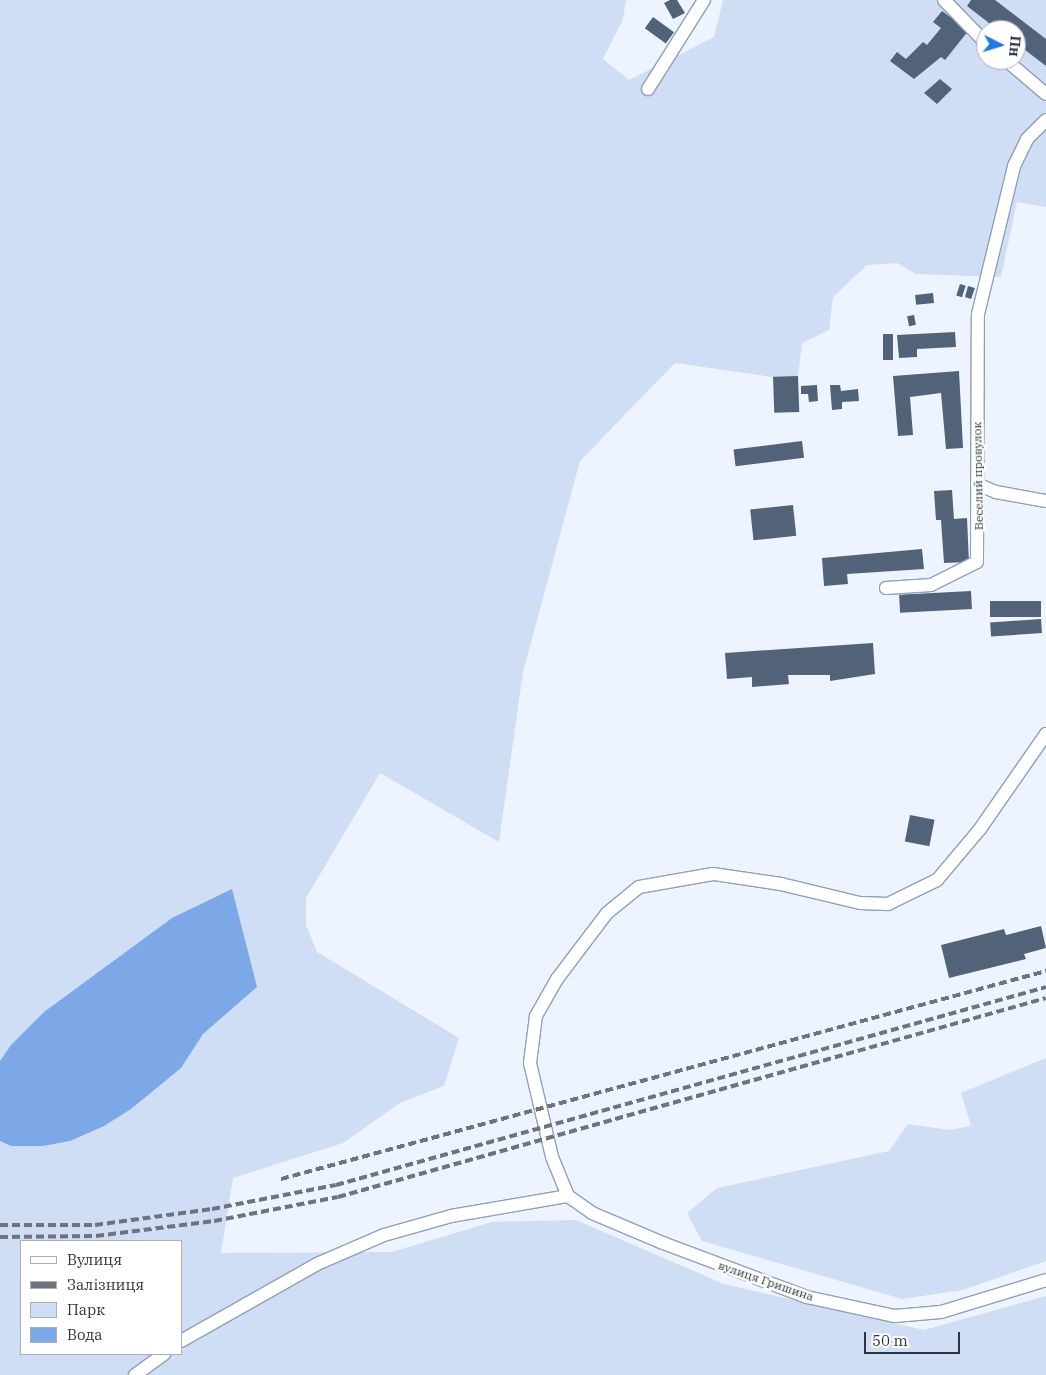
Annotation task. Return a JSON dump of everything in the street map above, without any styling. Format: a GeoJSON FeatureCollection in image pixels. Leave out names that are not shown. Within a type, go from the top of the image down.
{"type":"FeatureCollection","features":[{"type":"Feature","properties":{"kind":"street"},"geometry":{"type":"LineString","coordinates":[[648,89],[704,0]]}},
{"type":"Feature","properties":{"kind":"street"},"geometry":{"type":"LineString","coordinates":[[944,0],[976,33]]}},
{"type":"Feature","properties":{"kind":"street"},"geometry":{"type":"LineString","coordinates":[[1018,70],[1046,94]]}},
{"type":"Feature","properties":{"kind":"street","name":"Веселий провулок"},"geometry":{"type":"LineString","coordinates":[[886,588],[931,585],[973,566],[978,553],[976,352],[983,294],[1014,166],[1027,139],[1046,120]]}},
{"type":"Feature","properties":{"kind":"street"},"geometry":{"type":"LineString","coordinates":[[977,484],[996,492],[1046,501]]}},
{"type":"Feature","properties":{"kind":"street"},"geometry":{"type":"LineString","coordinates":[[182,1341],[317,1264],[384,1235],[451,1216],[568,1196],[544,1127],[530,1063],[536,1016],[579,947],[607,913],[639,886],[713,874],[741,876],[860,903],[888,904],[937,880],[980,829],[1046,734]]}},
{"type":"Feature","properties":{"kind":"street","name":"вулиця Гришина"},"geometry":{"type":"LineString","coordinates":[[568,1196],[592,1213],[663,1243],[799,1294],[866,1312],[915,1318],[988,1301],[1046,1280]]}},
{"type":"Feature","properties":{"kind":"street"},"geometry":{"type":"LineString","coordinates":[[135,1375],[163,1355]]}},
{"type":"Feature","properties":{"kind":"green space"},"geometry":{"type":"Polygon","coordinates":[[[0,0],[626,0],[623,19],[603,59],[629,80],[714,37],[723,0],[1046,0],[1046,207],[1017,202],[1001,277],[916,274],[897,263],[867,265],[833,297],[829,330],[802,343],[798,376],[773,377],[675,363],[580,461],[523,672],[499,842],[380,773],[306,898],[306,925],[317,952],[459,1038],[444,1086],[400,1103],[343,1143],[233,1178],[221,1253],[392,1252],[492,1222],[576,1220],[724,1284],[924,1330],[1046,1296],[1046,1375],[0,1375],[0,0]]]}},
{"type":"Feature","properties":{"kind":"green space"},"geometry":{"type":"Polygon","coordinates":[[[1046,1058],[1046,1261],[963,1290],[902,1299],[702,1241],[687,1213],[717,1188],[889,1151],[908,1124],[949,1130],[971,1126],[961,1093],[1046,1058]]]}},
{"type":"Feature","properties":{"kind":"water"},"geometry":{"type":"Polygon","coordinates":[[[232,889],[257,987],[203,1034],[181,1068],[131,1109],[104,1126],[70,1141],[43,1146],[11,1146],[0,1141],[0,1061],[11,1045],[44,1012],[172,918],[232,889]]]}},
{"type":"Feature","properties":{"kind":"building"},"geometry":{"type":"Polygon","coordinates":[[[670,0],[677,0],[685,13],[673,19],[664,3],[670,0]]]}},
{"type":"Feature","properties":{"kind":"building"},"geometry":{"type":"Polygon","coordinates":[[[971,0],[995,0],[1021,20],[985,20],[967,6],[971,0]]]}},
{"type":"Feature","properties":{"kind":"building"},"geometry":{"type":"Polygon","coordinates":[[[942,11],[969,30],[945,60],[941,57],[914,79],[890,61],[897,52],[906,59],[923,42],[927,45],[941,28],[933,22],[942,11]]]}},
{"type":"Feature","properties":{"kind":"building"},"geometry":{"type":"Polygon","coordinates":[[[653,17],[674,32],[666,44],[645,28],[653,17]]]}},
{"type":"Feature","properties":{"kind":"building"},"geometry":{"type":"Polygon","coordinates":[[[1026,24],[1046,39],[1046,66],[1026,51],[1026,24]]]}},
{"type":"Feature","properties":{"kind":"building"},"geometry":{"type":"Polygon","coordinates":[[[940,79],[952,89],[937,104],[924,93],[940,79]]]}},
{"type":"Feature","properties":{"kind":"building"},"geometry":{"type":"Polygon","coordinates":[[[960,284],[966,286],[962,297],[956,295],[960,284]]]}},
{"type":"Feature","properties":{"kind":"building"},"geometry":{"type":"Polygon","coordinates":[[[968,286],[975,288],[971,299],[965,297],[968,286]]]}},
{"type":"Feature","properties":{"kind":"building"},"geometry":{"type":"Polygon","coordinates":[[[933,293],[934,303],[916,305],[915,295],[933,293]]]}},
{"type":"Feature","properties":{"kind":"building"},"geometry":{"type":"Polygon","coordinates":[[[914,315],[916,325],[909,326],[907,316],[914,315]]]}},
{"type":"Feature","properties":{"kind":"building"},"geometry":{"type":"Polygon","coordinates":[[[955,332],[956,347],[917,349],[917,357],[899,358],[897,335],[955,332]]]}},
{"type":"Feature","properties":{"kind":"building"},"geometry":{"type":"Polygon","coordinates":[[[883,334],[893,334],[893,360],[883,360],[883,334]]]}},
{"type":"Feature","properties":{"kind":"building"},"geometry":{"type":"Polygon","coordinates":[[[959,371],[963,448],[946,449],[941,393],[910,397],[913,435],[898,436],[893,376],[959,371]]]}},
{"type":"Feature","properties":{"kind":"building"},"geometry":{"type":"Polygon","coordinates":[[[798,376],[799,412],[774,413],[773,377],[798,376]]]}},
{"type":"Feature","properties":{"kind":"building"},"geometry":{"type":"Polygon","coordinates":[[[817,385],[818,401],[809,402],[808,394],[801,394],[801,386],[817,385]]]}},
{"type":"Feature","properties":{"kind":"building"},"geometry":{"type":"Polygon","coordinates":[[[830,385],[840,385],[841,391],[858,389],[859,401],[842,402],[842,409],[832,410],[830,385]]]}},
{"type":"Feature","properties":{"kind":"building"},"geometry":{"type":"Polygon","coordinates":[[[802,441],[804,458],[736,466],[734,449],[802,441]]]}},
{"type":"Feature","properties":{"kind":"building"},"geometry":{"type":"Polygon","coordinates":[[[952,490],[954,519],[967,518],[969,562],[944,563],[941,520],[936,520],[934,491],[952,490]]]}},
{"type":"Feature","properties":{"kind":"building"},"geometry":{"type":"Polygon","coordinates":[[[793,505],[796,536],[753,540],[750,509],[793,505]]]}},
{"type":"Feature","properties":{"kind":"building"},"geometry":{"type":"Polygon","coordinates":[[[922,549],[924,569],[847,574],[848,584],[824,586],[822,558],[922,549]]]}},
{"type":"Feature","properties":{"kind":"building"},"geometry":{"type":"Polygon","coordinates":[[[971,591],[972,609],[900,613],[899,595],[971,591]]]}},
{"type":"Feature","properties":{"kind":"building"},"geometry":{"type":"Polygon","coordinates":[[[990,601],[1041,601],[1041,617],[990,617],[990,601]]]}},
{"type":"Feature","properties":{"kind":"building"},"geometry":{"type":"Polygon","coordinates":[[[1041,619],[1042,633],[991,637],[990,623],[1041,619]]]}},
{"type":"Feature","properties":{"kind":"building"},"geometry":{"type":"Polygon","coordinates":[[[873,643],[875,674],[830,681],[830,675],[788,675],[789,684],[752,687],[752,677],[727,679],[725,653],[873,643]]]}},
{"type":"Feature","properties":{"kind":"building"},"geometry":{"type":"Polygon","coordinates":[[[910,815],[935,820],[929,846],[905,842],[910,815]]]}},
{"type":"Feature","properties":{"kind":"building"},"geometry":{"type":"Polygon","coordinates":[[[1041,926],[1046,948],[1024,954],[1026,959],[949,978],[941,945],[1004,929],[1006,935],[1041,926]]]}},
{"type":"Feature","properties":{"kind":"railway"},"geometry":{"type":"LineString","coordinates":[[281,1179],[1046,971]]}},
{"type":"Feature","properties":{"kind":"railway"},"geometry":{"type":"LineString","coordinates":[[0,1225],[95,1225],[212,1209],[336,1185],[1046,987]]}},
{"type":"Feature","properties":{"kind":"railway"},"geometry":{"type":"LineString","coordinates":[[0,1237],[96,1236],[214,1221],[338,1197],[1046,998]]}}]}
